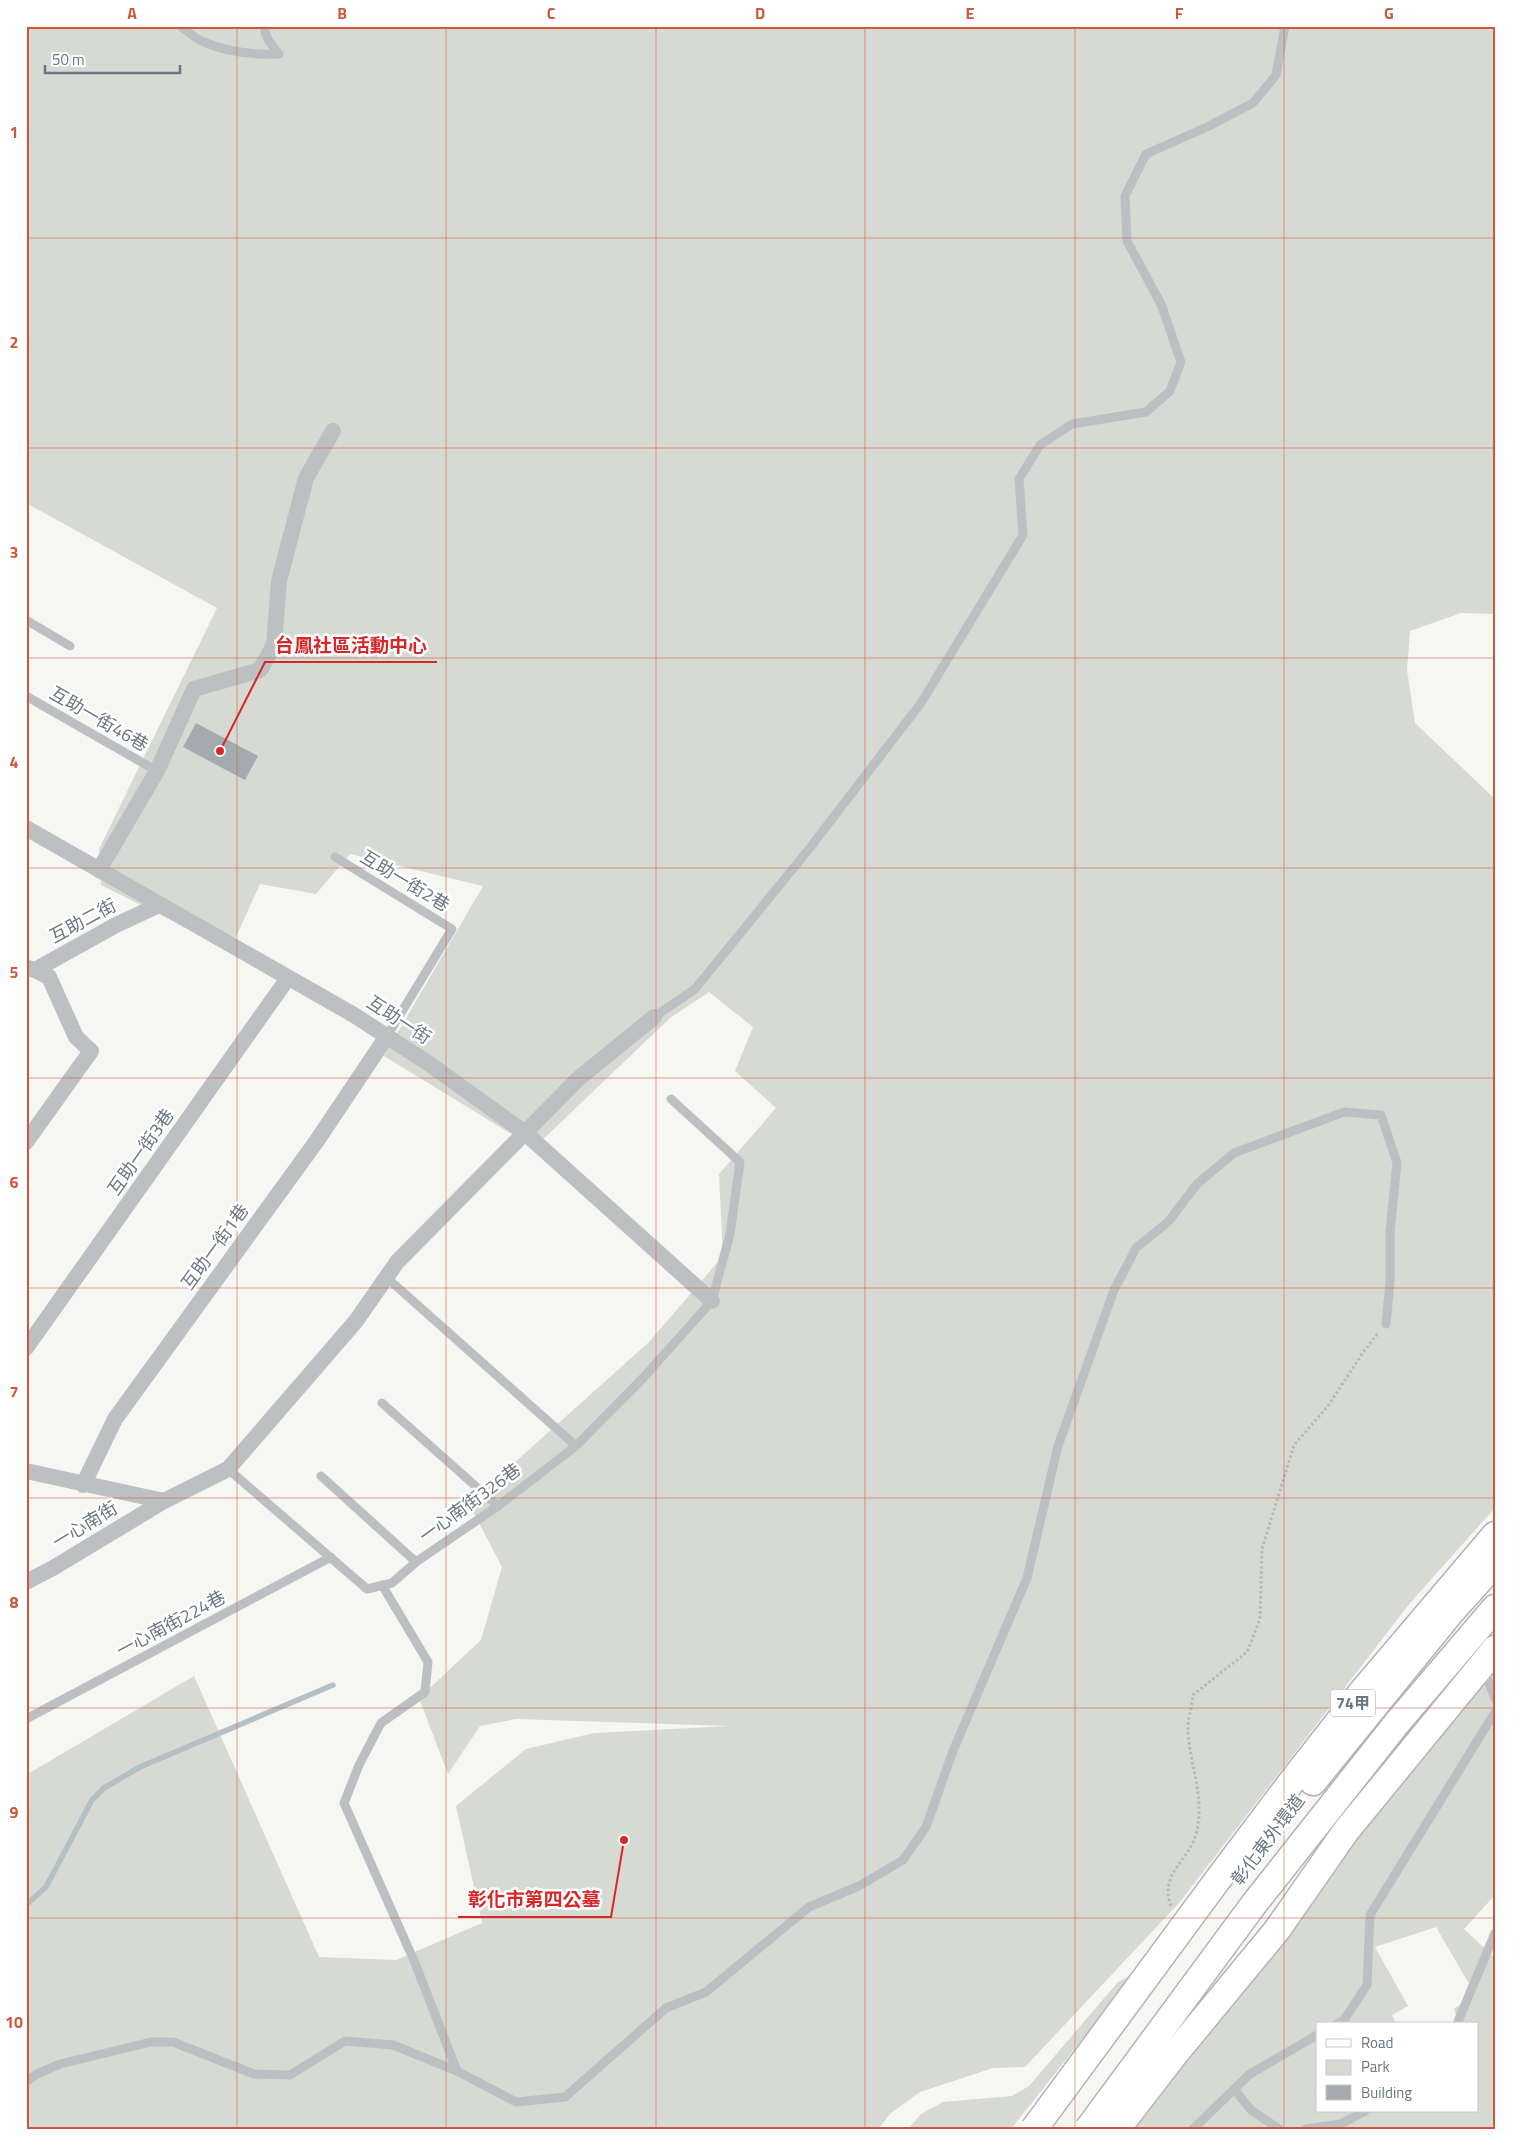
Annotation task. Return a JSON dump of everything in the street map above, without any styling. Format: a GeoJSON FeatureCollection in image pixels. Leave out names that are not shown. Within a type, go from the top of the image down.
{"type":"FeatureCollection","features":[{"type":"Feature","properties":{"kind":"main road","name":"74甲"},"geometry":{"type":"LineString","coordinates":[[1034,2129],[1226,1882],[1361,1694],[1495,1535]]}},
{"type":"Feature","properties":{"kind":"main road","name":"彰化東外環道"},"geometry":{"type":"LineString","coordinates":[[1054,2129],[1226,1882],[1302,1795],[1451,1612],[1495,1563]]}},
{"type":"Feature","properties":{"kind":"main road","name":"彰化東外環道"},"geometry":{"type":"LineString","coordinates":[[1088,2129],[1254,1904],[1397,1723],[1495,1608]]}},
{"type":"Feature","properties":{"kind":"main road"},"geometry":{"type":"LineString","coordinates":[[1117,2129],[1174,2055],[1277,1930],[1346,1830],[1488,1656]]}},
{"type":"Feature","properties":{"kind":"street"},"geometry":{"type":"LineString","coordinates":[[99,870],[157,771],[194,689],[260,670],[274,645],[278,580],[306,478],[333,431]]}},
{"type":"Feature","properties":{"kind":"street","name":"互助一街"},"geometry":{"type":"LineString","coordinates":[[26,828],[354,1014],[387,1036],[524,1132],[712,1300]]}},
{"type":"Feature","properties":{"kind":"street","name":"互助二街"},"geometry":{"type":"LineString","coordinates":[[29,968],[159,905]]}},
{"type":"Feature","properties":{"kind":"street"},"geometry":{"type":"LineString","coordinates":[[26,1142],[91,1051],[76,1037],[49,977],[29,968]]}},
{"type":"Feature","properties":{"kind":"street","name":"互助一街3巷"},"geometry":{"type":"LineString","coordinates":[[26,1348],[288,978]]}},
{"type":"Feature","properties":{"kind":"street"},"geometry":{"type":"LineString","coordinates":[[228,1469],[356,1321],[397,1262],[524,1132],[578,1080],[654,1017]]}},
{"type":"Feature","properties":{"kind":"street","name":"互助一街1巷"},"geometry":{"type":"LineString","coordinates":[[83,1485],[115,1419],[316,1142],[387,1036]]}},
{"type":"Feature","properties":{"kind":"street","name":"一心南街"},"geometry":{"type":"LineString","coordinates":[[26,1582],[164,1501],[228,1469]]}},
{"type":"Feature","properties":{"kind":"street"},"geometry":{"type":"LineString","coordinates":[[26,1471],[83,1485],[164,1501]]}},
{"type":"Feature","properties":{"kind":"lane"},"geometry":{"type":"LineString","coordinates":[[180,26],[202,42],[260,55],[279,54],[266,37],[265,26]]}},
{"type":"Feature","properties":{"kind":"lane"},"geometry":{"type":"LineString","coordinates":[[654,1017],[695,989],[809,849],[921,702],[1023,535],[1019,479],[1040,445],[1072,424],[1146,412],[1170,391],[1181,362],[1162,304],[1127,241],[1125,196],[1146,154],[1208,127],[1253,103],[1276,76],[1285,26]]}},
{"type":"Feature","properties":{"kind":"lane"},"geometry":{"type":"LineString","coordinates":[[26,620],[70,646]]}},
{"type":"Feature","properties":{"kind":"lane","name":"互助一街46巷"},"geometry":{"type":"LineString","coordinates":[[26,696],[157,771]]}},
{"type":"Feature","properties":{"kind":"lane","name":"互助一街2巷"},"geometry":{"type":"LineString","coordinates":[[335,858],[452,928],[387,1036]]}},
{"type":"Feature","properties":{"kind":"lane"},"geometry":{"type":"LineString","coordinates":[[671,1099],[740,1162],[730,1234],[712,1300]]}},
{"type":"Feature","properties":{"kind":"lane"},"geometry":{"type":"LineString","coordinates":[[26,2082],[37,2074],[60,2064],[151,2042],[173,2042],[254,2074],[290,2075],[345,2041],[393,2045],[457,2071],[516,2102],[565,2097],[666,2008],[706,1992],[809,1907],[859,1886],[903,1860],[926,1827],[954,1751],[1028,1578],[1058,1446],[1114,1290],[1136,1248],[1168,1222],[1197,1184],[1234,1153],[1344,1112],[1380,1114],[1397,1162],[1390,1232],[1390,1282],[1386,1324]]}},
{"type":"Feature","properties":{"kind":"lane"},"geometry":{"type":"LineString","coordinates":[[386,1278],[576,1446]]}},
{"type":"Feature","properties":{"kind":"lane","name":"一心南街326巷"},"geometry":{"type":"LineString","coordinates":[[382,1585],[392,1582],[416,1562],[498,1506],[576,1446],[643,1378],[712,1300]]}},
{"type":"Feature","properties":{"kind":"lane"},"geometry":{"type":"LineString","coordinates":[[382,1403],[498,1506]]}},
{"type":"Feature","properties":{"kind":"lane"},"geometry":{"type":"LineString","coordinates":[[228,1469],[367,1589],[382,1585],[428,1662],[424,1692],[382,1723],[359,1765],[344,1803],[416,1964],[457,2071]]}},
{"type":"Feature","properties":{"kind":"lane"},"geometry":{"type":"LineString","coordinates":[[321,1476],[416,1562]]}},
{"type":"Feature","properties":{"kind":"lane","name":"一心南街224巷"},"geometry":{"type":"LineString","coordinates":[[26,1719],[331,1557]]}},
{"type":"Feature","properties":{"kind":"lane"},"geometry":{"type":"LineString","coordinates":[[1488,1656],[1495,1700]]}},
{"type":"Feature","properties":{"kind":"lane"},"geometry":{"type":"LineString","coordinates":[[1340,2022],[1344,2020],[1366,1985],[1370,1916],[1495,1712]]}},
{"type":"Feature","properties":{"kind":"lane"},"geometry":{"type":"LineString","coordinates":[[1458,2022],[1495,1933]]}},
{"type":"Feature","properties":{"kind":"lane"},"geometry":{"type":"LineString","coordinates":[[1193,2129],[1250,2074],[1316,2036]]}},
{"type":"Feature","properties":{"kind":"lane"},"geometry":{"type":"LineString","coordinates":[[1234,2089],[1251,2110],[1280,2129]]}},
{"type":"Feature","properties":{"kind":"lane"},"geometry":{"type":"LineString","coordinates":[[1306,2129],[1341,2124],[1362,2112]]}},
{"type":"Feature","properties":{"kind":"path"},"geometry":{"type":"LineString","coordinates":[[1172,1907],[1166,1893],[1170,1880],[1196,1835],[1200,1803],[1188,1729],[1193,1695],[1247,1652],[1260,1619],[1262,1550],[1294,1445],[1328,1406],[1364,1350],[1386,1324]]}},
{"type":"Feature","properties":{"kind":"green space"},"geometry":{"type":"Polygon","coordinates":[[[26,26],[1495,26],[1495,614],[1461,613],[1410,631],[1407,670],[1415,723],[1495,799],[1495,1508],[1410,1603],[1179,1903],[1025,2067],[993,2068],[920,2092],[891,2113],[878,2129],[26,2129],[26,1775],[194,1676],[319,1957],[396,1960],[482,1923],[456,1806],[526,1749],[594,1733],[730,1726],[516,1719],[480,1726],[448,1774],[419,1698],[481,1640],[502,1567],[466,1498],[514,1463],[649,1342],[723,1256],[719,1174],[776,1108],[735,1071],[753,1027],[709,992],[670,1018],[534,1148],[384,1056],[483,886],[350,854],[316,894],[260,884],[230,950],[101,885],[99,849],[217,608],[26,503],[26,26]]]}},
{"type":"Feature","properties":{"kind":"green space"},"geometry":{"type":"Polygon","coordinates":[[[1495,1652],[1495,1895],[1464,1929],[1495,1958],[1495,2129],[1133,2129],[1495,1652]],[[1436,1927],[1375,1947],[1408,2006],[1392,2015],[1395,2022],[1316,2022],[1316,2112],[1478,2112],[1478,2022],[1458,2022],[1454,2009],[1475,1994],[1436,1927]]]}},
{"type":"Feature","properties":{"kind":"green space"},"geometry":{"type":"Polygon","coordinates":[[[1134,1974],[1011,2129],[908,2129],[921,2114],[943,2102],[1012,2096],[1029,2086],[1118,1982],[1134,1974]]]}},
{"type":"Feature","properties":{"kind":"building"},"geometry":{"type":"Polygon","coordinates":[[[196,723],[258,756],[245,780],[183,747],[196,723]]]}},
{"type":"Feature","properties":{"kind":"waterway"},"geometry":{"type":"LineString","coordinates":[[26,1905],[46,1887],[92,1800],[104,1788],[140,1767],[333,1685]]}},
{"type":"Feature","properties":{"kind":"place","name":"台鳳社區活動中心"},"geometry":{"type":"Point","coordinates":[220,751]}},
{"type":"Feature","properties":{"kind":"place","name":"彰化市第四公墓"},"geometry":{"type":"Point","coordinates":[624,1840]}}]}
